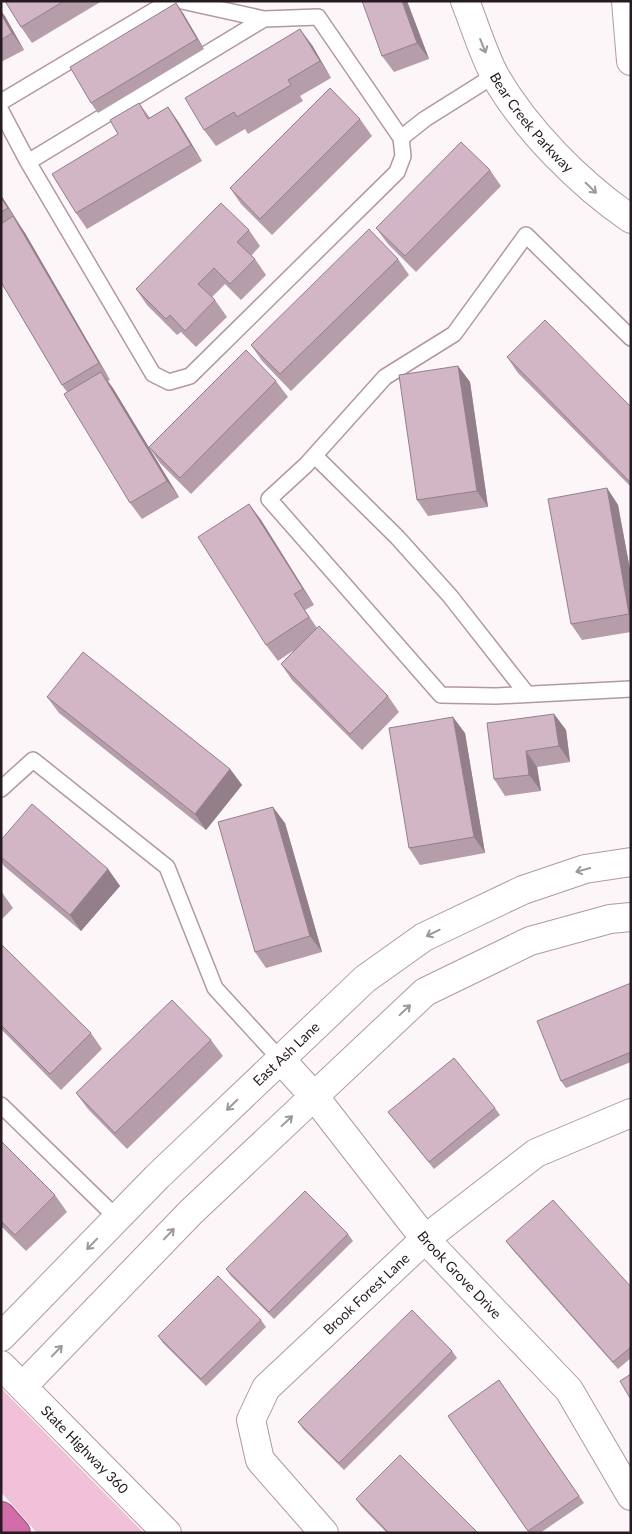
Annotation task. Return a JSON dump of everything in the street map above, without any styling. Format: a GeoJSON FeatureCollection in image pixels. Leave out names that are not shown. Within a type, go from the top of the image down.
{"type":"FeatureCollection","features":[{"type":"Feature","properties":{"kind":"highway"},"geometry":{"type":"LineString","coordinates":[[1,1516],[16,1533]]}},
{"type":"Feature","properties":{"kind":"street","name":"Bear Creek Parkway"},"geometry":{"type":"LineString","coordinates":[[465,1],[495,75],[534,132],[605,202],[631,220]]}},
{"type":"Feature","properties":{"kind":"street"},"geometry":{"type":"LineString","coordinates":[[626,1],[631,61]]}},
{"type":"Feature","properties":{"kind":"street","name":"East Ash Lane"},"geometry":{"type":"LineString","coordinates":[[1,1337],[117,1218],[365,979],[424,938],[523,890],[585,869],[631,862]]}},
{"type":"Feature","properties":{"kind":"street"},"geometry":{"type":"LineString","coordinates":[[23,1386],[190,1212],[425,992],[530,941],[610,919],[631,917]]}},
{"type":"Feature","properties":{"kind":"street","name":"Brook Grove Drive"},"geometry":{"type":"LineString","coordinates":[[280,1059],[314,1096],[424,1239],[569,1390],[631,1496]]}},
{"type":"Feature","properties":{"kind":"street","name":"Brook Forest Lane"},"geometry":{"type":"LineString","coordinates":[[324,1533],[260,1460],[251,1420],[266,1388],[424,1239],[536,1153],[631,1113]]}},
{"type":"Feature","properties":{"kind":"street","name":"State Highway 360"},"geometry":{"type":"LineString","coordinates":[[1,1365],[167,1533]]}},
{"type":"Feature","properties":{"kind":"lane"},"geometry":{"type":"LineString","coordinates":[[1,102],[170,1]]}},
{"type":"Feature","properties":{"kind":"lane"},"geometry":{"type":"LineString","coordinates":[[1,110],[28,162],[153,374],[169,382],[190,376],[397,172],[403,156],[401,138],[318,17],[264,19],[182,1]]}},
{"type":"Feature","properties":{"kind":"lane"},"geometry":{"type":"LineString","coordinates":[[28,162],[264,19]]}},
{"type":"Feature","properties":{"kind":"lane"},"geometry":{"type":"LineString","coordinates":[[401,138],[425,119],[495,75]]}},
{"type":"Feature","properties":{"kind":"lane"},"geometry":{"type":"LineString","coordinates":[[631,338],[526,235],[454,334],[385,377],[315,456],[269,499],[440,696],[631,689]]}},
{"type":"Feature","properties":{"kind":"lane"},"geometry":{"type":"LineString","coordinates":[[315,456],[397,537],[450,596],[526,694]]}},
{"type":"Feature","properties":{"kind":"lane"},"geometry":{"type":"LineString","coordinates":[[1,789],[33,760],[167,867],[215,988],[280,1059]]}},
{"type":"Feature","properties":{"kind":"lane"},"geometry":{"type":"LineString","coordinates":[[1,1105],[117,1218]]}},
{"type":"Feature","properties":{"kind":"shaded area"},"geometry":{"type":"Polygon","coordinates":[[[1,1388],[144,1533],[37,1533],[1,1492],[1,1388]]]}},
{"type":"Feature","properties":{"kind":"building"},"geometry":{"type":"Polygon","coordinates":[[[5,1],[64,1],[21,27],[5,1]]]}},
{"type":"Feature","properties":{"kind":"building"},"geometry":{"type":"Polygon","coordinates":[[[362,1],[402,1],[417,43],[382,56],[362,1]]]}},
{"type":"Feature","properties":{"kind":"building"},"geometry":{"type":"Polygon","coordinates":[[[176,3],[197,39],[91,103],[70,67],[176,3]]]}},
{"type":"Feature","properties":{"kind":"building"},"geometry":{"type":"Polygon","coordinates":[[[1,14],[12,33],[1,40],[1,14]]]}},
{"type":"Feature","properties":{"kind":"building"},"geometry":{"type":"Polygon","coordinates":[[[300,29],[320,61],[288,80],[291,85],[237,117],[234,112],[204,130],[185,98],[300,29]]]}},
{"type":"Feature","properties":{"kind":"building"},"geometry":{"type":"Polygon","coordinates":[[[330,88],[360,119],[260,219],[230,188],[330,88]]]}},
{"type":"Feature","properties":{"kind":"building"},"geometry":{"type":"Polygon","coordinates":[[[139,103],[148,119],[168,107],[191,145],[76,213],[52,174],[118,134],[110,120],[139,103]]]}},
{"type":"Feature","properties":{"kind":"building"},"geometry":{"type":"Polygon","coordinates":[[[461,142],[490,170],[405,256],[376,228],[461,142]]]}},
{"type":"Feature","properties":{"kind":"building"},"geometry":{"type":"Polygon","coordinates":[[[1,198],[8,208],[1,212],[1,198]]]}},
{"type":"Feature","properties":{"kind":"building"},"geometry":{"type":"Polygon","coordinates":[[[221,203],[249,230],[237,242],[255,259],[230,284],[214,268],[198,284],[215,300],[185,331],[170,315],[166,319],[136,289],[221,203]]]}},
{"type":"Feature","properties":{"kind":"building"},"geometry":{"type":"Polygon","coordinates":[[[13,216],[99,363],[62,385],[1,282],[1,224],[13,216]]]}},
{"type":"Feature","properties":{"kind":"building"},"geometry":{"type":"Polygon","coordinates":[[[369,229],[398,259],[280,374],[251,345],[369,229]]]}},
{"type":"Feature","properties":{"kind":"building"},"geometry":{"type":"Polygon","coordinates":[[[545,320],[631,407],[631,483],[507,357],[545,320]]]}},
{"type":"Feature","properties":{"kind":"building"},"geometry":{"type":"Polygon","coordinates":[[[246,350],[276,381],[180,478],[149,447],[246,350]]]}},
{"type":"Feature","properties":{"kind":"building"},"geometry":{"type":"Polygon","coordinates":[[[458,366],[477,491],[417,500],[399,375],[458,366]]]}},
{"type":"Feature","properties":{"kind":"building"},"geometry":{"type":"Polygon","coordinates":[[[101,372],[167,481],[130,503],[64,394],[101,372]]]}},
{"type":"Feature","properties":{"kind":"building"},"geometry":{"type":"Polygon","coordinates":[[[607,488],[629,614],[571,624],[548,499],[607,488]]]}},
{"type":"Feature","properties":{"kind":"building"},"geometry":{"type":"Polygon","coordinates":[[[249,504],[303,589],[294,594],[309,617],[266,645],[198,537],[249,504]]]}},
{"type":"Feature","properties":{"kind":"building"},"geometry":{"type":"Polygon","coordinates":[[[319,626],[388,696],[350,734],[281,664],[319,626]]]}},
{"type":"Feature","properties":{"kind":"building"},"geometry":{"type":"Polygon","coordinates":[[[83,652],[230,769],[195,814],[47,697],[83,652]]]}},
{"type":"Feature","properties":{"kind":"building"},"geometry":{"type":"Polygon","coordinates":[[[554,714],[559,746],[526,751],[529,775],[494,779],[487,723],[554,714]]]}},
{"type":"Feature","properties":{"kind":"building"},"geometry":{"type":"Polygon","coordinates":[[[453,717],[474,837],[409,848],[389,728],[453,717]]]}},
{"type":"Feature","properties":{"kind":"building"},"geometry":{"type":"Polygon","coordinates":[[[32,804],[108,869],[70,915],[1,857],[1,840],[32,804]]]}},
{"type":"Feature","properties":{"kind":"building"},"geometry":{"type":"Polygon","coordinates":[[[273,807],[310,936],[255,952],[218,822],[273,807]]]}},
{"type":"Feature","properties":{"kind":"building"},"geometry":{"type":"Polygon","coordinates":[[[1,944],[91,1033],[50,1074],[1,1025],[1,944]]]}},
{"type":"Feature","properties":{"kind":"building"},"geometry":{"type":"Polygon","coordinates":[[[631,983],[631,1052],[561,1081],[537,1021],[631,983]]]}},
{"type":"Feature","properties":{"kind":"building"},"geometry":{"type":"Polygon","coordinates":[[[172,1000],[211,1040],[115,1133],[76,1093],[172,1000]]]}},
{"type":"Feature","properties":{"kind":"building"},"geometry":{"type":"Polygon","coordinates":[[[454,1058],[495,1108],[429,1162],[388,1112],[454,1058]]]}},
{"type":"Feature","properties":{"kind":"building"},"geometry":{"type":"Polygon","coordinates":[[[1,1141],[55,1195],[15,1235],[1,1221],[1,1141]]]}},
{"type":"Feature","properties":{"kind":"building"},"geometry":{"type":"Polygon","coordinates":[[[305,1191],[348,1234],[269,1312],[226,1269],[305,1191]]]}},
{"type":"Feature","properties":{"kind":"building"},"geometry":{"type":"Polygon","coordinates":[[[553,1200],[631,1287],[631,1347],[613,1362],[506,1241],[553,1200]]]}},
{"type":"Feature","properties":{"kind":"building"},"geometry":{"type":"Polygon","coordinates":[[[218,1276],[261,1320],[201,1379],[158,1336],[218,1276]]]}},
{"type":"Feature","properties":{"kind":"building"},"geometry":{"type":"Polygon","coordinates":[[[412,1310],[452,1351],[339,1463],[298,1422],[412,1310]]]}},
{"type":"Feature","properties":{"kind":"building"},"geometry":{"type":"Polygon","coordinates":[[[631,1374],[631,1397],[630,1398],[620,1381],[631,1374]]]}},
{"type":"Feature","properties":{"kind":"building"},"geometry":{"type":"Polygon","coordinates":[[[499,1380],[579,1496],[528,1531],[448,1416],[499,1380]]]}},
{"type":"Feature","properties":{"kind":"building"},"geometry":{"type":"Polygon","coordinates":[[[400,1455],[478,1533],[389,1533],[356,1499],[400,1455]]]}}]}
